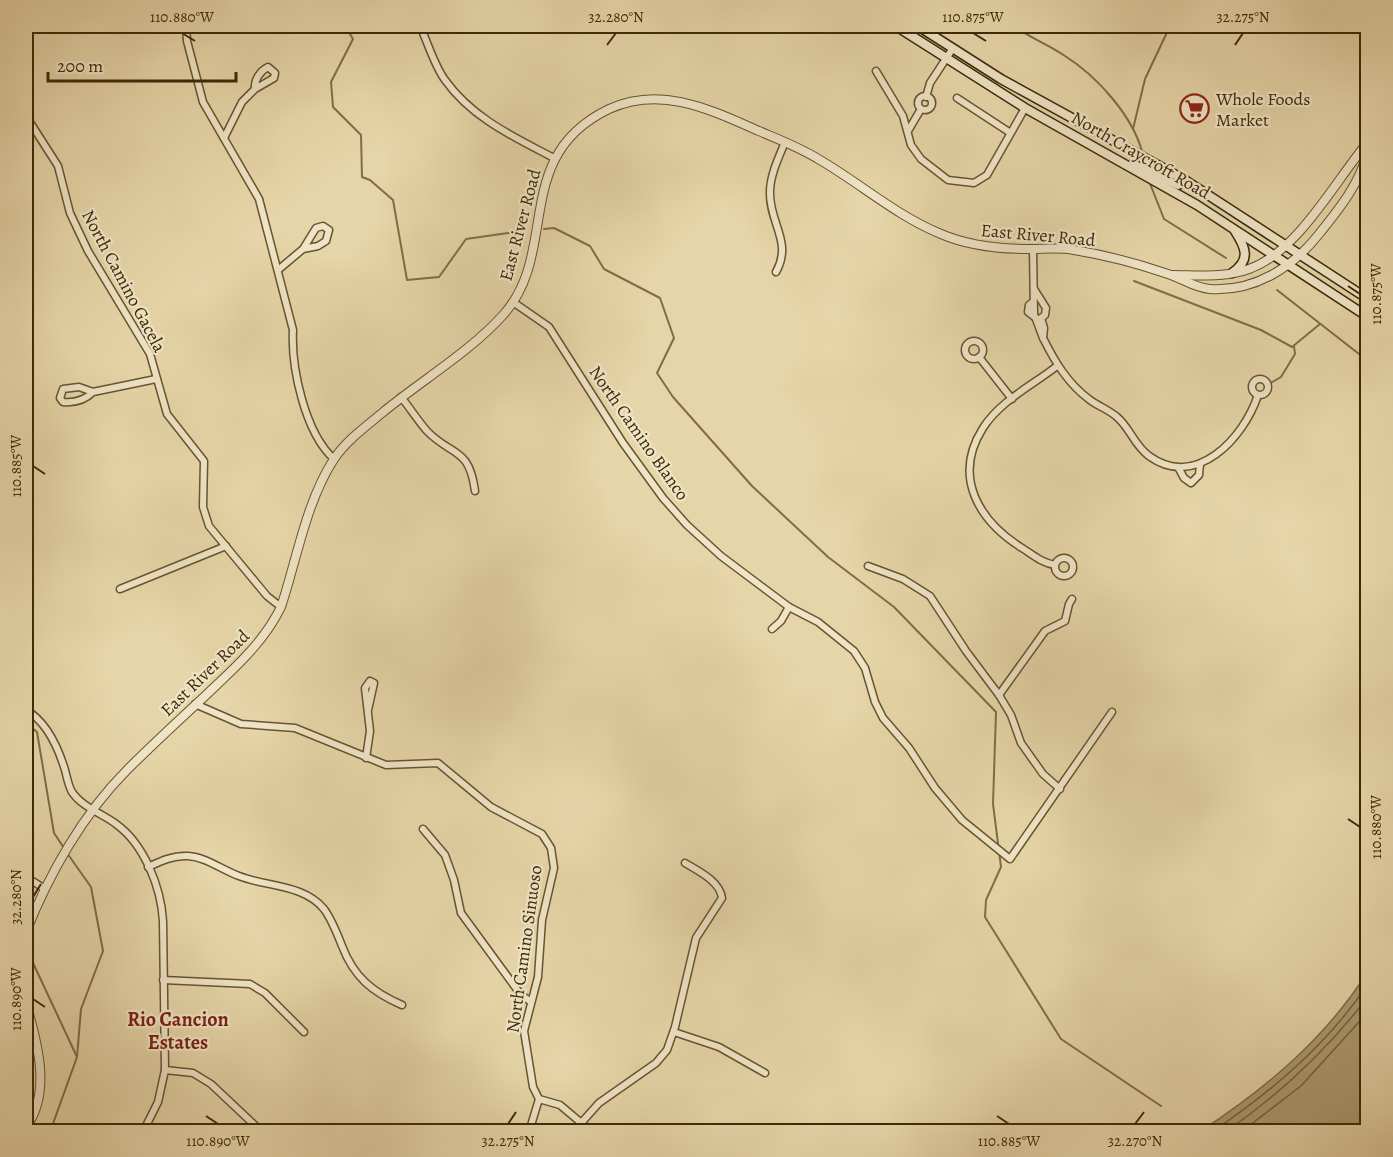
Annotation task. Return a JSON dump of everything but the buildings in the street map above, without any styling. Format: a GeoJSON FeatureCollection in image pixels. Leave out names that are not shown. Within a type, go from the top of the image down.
{"type":"FeatureCollection","features":[{"type":"Feature","properties":{"kind":"main road","name":"North Craycroft Road"},"geometry":{"type":"LineString","coordinates":[[896,26],[1024,108],[1124,163],[1140,169],[1368,317]]}},
{"type":"Feature","properties":{"kind":"main road","name":"North Craycroft Road"},"geometry":{"type":"LineString","coordinates":[[918,26],[1001,79],[1185,180],[1368,299]]}},
{"type":"Feature","properties":{"kind":"main road"},"geometry":{"type":"LineString","coordinates":[[1064,130],[1075,128],[1093,137],[1111,140]]}},
{"type":"Feature","properties":{"kind":"main road"},"geometry":{"type":"LineString","coordinates":[[1140,169],[1157,174],[1178,185],[1185,180]]}},
{"type":"Feature","properties":{"kind":"main road"},"geometry":{"type":"LineString","coordinates":[[1232,273],[1244,261],[1246,251],[1233,228]]}},
{"type":"Feature","properties":{"kind":"street"},"geometry":{"type":"LineString","coordinates":[[186,26],[187,41],[203,102],[259,199],[271,255],[278,270],[293,330],[292,351],[299,389],[321,445],[334,459]]}},
{"type":"Feature","properties":{"kind":"street"},"geometry":{"type":"LineString","coordinates":[[420,26],[444,80],[469,107],[489,123],[554,158]]}},
{"type":"Feature","properties":{"kind":"street"},"geometry":{"type":"LineString","coordinates":[[926,97],[930,83],[953,48]]}},
{"type":"Feature","properties":{"kind":"street"},"geometry":{"type":"LineString","coordinates":[[876,71],[903,116],[911,145],[933,170],[948,180],[974,183],[987,175],[1024,108]]}},
{"type":"Feature","properties":{"kind":"street"},"geometry":{"type":"LineString","coordinates":[[224,138],[236,111],[255,89]]}},
{"type":"Feature","properties":{"kind":"street"},"geometry":{"type":"LineString","coordinates":[[921,109],[927,110],[931,105],[930,99],[926,97]]}},
{"type":"Feature","properties":{"kind":"street"},"geometry":{"type":"LineString","coordinates":[[908,131],[921,109],[919,100],[926,97]]}},
{"type":"Feature","properties":{"kind":"street"},"geometry":{"type":"LineString","coordinates":[[957,98],[1009,132]]}},
{"type":"Feature","properties":{"kind":"street","name":"East River Road"},"geometry":{"type":"LineString","coordinates":[[26,932],[45,889],[93,810],[126,771],[266,634],[281,607],[311,511],[334,459],[358,433],[401,397],[487,331],[513,302],[531,258],[544,187],[554,158],[581,128],[607,110],[635,101],[651,99],[697,104],[816,157],[907,217],[943,235],[984,246],[1070,249],[1169,274],[1193,286],[1222,288],[1243,287],[1290,266],[1302,255],[1337,212],[1362,173],[1368,151]]}},
{"type":"Feature","properties":{"kind":"street","name":"North Camino Gacela"},"geometry":{"type":"LineString","coordinates":[[26,116],[58,166],[70,213],[88,251],[150,354],[167,414],[204,461],[203,507],[209,526],[267,596],[281,607]]}},
{"type":"Feature","properties":{"kind":"street"},"geometry":{"type":"LineString","coordinates":[[776,272],[782,262],[784,246],[776,226],[770,190],[785,142]]}},
{"type":"Feature","properties":{"kind":"street","name":"East River Road"},"geometry":{"type":"LineString","coordinates":[[1169,274],[1232,273],[1251,269],[1274,255],[1286,245],[1368,142]]}},
{"type":"Feature","properties":{"kind":"street"},"geometry":{"type":"LineString","coordinates":[[278,270],[303,249],[319,225],[329,230],[326,241],[318,246],[303,249]]}},
{"type":"Feature","properties":{"kind":"street"},"geometry":{"type":"LineString","coordinates":[[1033,249],[1033,302],[1028,311],[1044,328],[1044,338],[1058,366],[1083,395],[1117,416],[1141,449],[1159,462],[1178,467],[1200,464],[1223,449],[1247,420],[1258,395]]}},
{"type":"Feature","properties":{"kind":"street"},"geometry":{"type":"LineString","coordinates":[[1034,289],[1046,308],[1045,315],[1038,319]]}},
{"type":"Feature","properties":{"kind":"street","name":"North Camino Blanco"},"geometry":{"type":"LineString","coordinates":[[513,302],[549,327],[622,443],[663,498],[687,525],[720,556],[789,607],[818,622],[854,651],[865,668],[875,702],[883,718],[909,748],[934,789],[962,820],[992,847],[1010,859],[1060,789]]}},
{"type":"Feature","properties":{"kind":"street"},"geometry":{"type":"LineString","coordinates":[[979,357],[1012,399]]}},
{"type":"Feature","properties":{"kind":"street"},"geometry":{"type":"LineString","coordinates":[[1054,565],[1045,563],[1000,535],[982,511],[971,483],[973,454],[990,418],[1058,366]]}},
{"type":"Feature","properties":{"kind":"street"},"geometry":{"type":"LineString","coordinates":[[93,392],[88,398],[70,402],[63,402],[60,398],[63,389],[79,387],[93,392],[156,379]]}},
{"type":"Feature","properties":{"kind":"street"},"geometry":{"type":"LineString","coordinates":[[401,397],[427,431],[442,444],[458,451],[466,462],[475,491]]}},
{"type":"Feature","properties":{"kind":"street"},"geometry":{"type":"LineString","coordinates":[[1178,467],[1184,478],[1191,483],[1199,475],[1200,464]]}},
{"type":"Feature","properties":{"kind":"street"},"geometry":{"type":"LineString","coordinates":[[120,589],[226,546]]}},
{"type":"Feature","properties":{"kind":"street"},"geometry":{"type":"LineString","coordinates":[[868,566],[903,579],[930,596],[966,651],[999,695],[1011,715],[1021,743],[1042,774],[1060,789],[1112,712]]}},
{"type":"Feature","properties":{"kind":"street"},"geometry":{"type":"LineString","coordinates":[[999,695],[1045,631],[1065,621],[1072,599]]}},
{"type":"Feature","properties":{"kind":"street"},"geometry":{"type":"LineString","coordinates":[[772,629],[781,621],[789,607]]}},
{"type":"Feature","properties":{"kind":"street","name":"North Camino Sinuoso"},"geometry":{"type":"LineString","coordinates":[[195,705],[241,724],[295,728],[386,765],[438,763],[491,807],[542,834],[551,848],[554,868],[542,921],[538,978],[530,1001],[524,1031],[533,1087],[539,1099]]}},
{"type":"Feature","properties":{"kind":"street"},"geometry":{"type":"LineString","coordinates":[[26,710],[44,724],[70,789],[80,802],[123,830],[148,867],[162,908],[165,1070],[158,1102],[143,1131]]}},
{"type":"Feature","properties":{"kind":"street"},"geometry":{"type":"LineString","coordinates":[[366,758],[370,730],[368,710]]}},
{"type":"Feature","properties":{"kind":"street"},"geometry":{"type":"LineString","coordinates":[[423,829],[445,855],[454,880],[461,913],[521,995],[530,1001]]}},
{"type":"Feature","properties":{"kind":"street"},"geometry":{"type":"LineString","coordinates":[[148,867],[163,860],[189,856],[202,859],[242,878],[290,888],[310,897],[322,908],[333,924],[356,975],[368,987],[402,1005]]}},
{"type":"Feature","properties":{"kind":"street"},"geometry":{"type":"LineString","coordinates":[[582,1122],[599,1103],[656,1063],[667,1050],[674,1032],[696,938],[722,898],[721,891],[715,884],[685,863]]}},
{"type":"Feature","properties":{"kind":"street"},"geometry":{"type":"LineString","coordinates":[[26,876],[45,889]]}},
{"type":"Feature","properties":{"kind":"street"},"geometry":{"type":"LineString","coordinates":[[163,980],[250,984],[265,993],[304,1032]]}},
{"type":"Feature","properties":{"kind":"street"},"geometry":{"type":"LineString","coordinates":[[26,1003],[37,1051],[40,1079],[35,1107],[26,1125]]}},
{"type":"Feature","properties":{"kind":"street"},"geometry":{"type":"LineString","coordinates":[[674,1032],[719,1047],[765,1073]]}},
{"type":"Feature","properties":{"kind":"street"},"geometry":{"type":"LineString","coordinates":[[165,1070],[193,1073],[211,1084],[262,1131]]}},
{"type":"Feature","properties":{"kind":"street"},"geometry":{"type":"LineString","coordinates":[[529,1131],[539,1099],[560,1106],[592,1131]]}},
{"type":"Feature","properties":{"kind":"water"},"geometry":{"type":"Polygon","coordinates":[[[1367,973],[1367,1131],[1201,1131],[1248,1098],[1292,1061],[1332,1020],[1367,973]]]}},
{"type":"Feature","properties":{"kind":"waterway"},"geometry":{"type":"LineString","coordinates":[[345,26],[353,39],[331,82],[333,107],[361,135],[362,177],[370,180],[393,200],[407,280],[439,277],[466,239],[522,231]]}},
{"type":"Feature","properties":{"kind":"waterway"},"geometry":{"type":"LineString","coordinates":[[1014,26],[1077,64],[1101,86],[1132,126],[1143,155]]}},
{"type":"Feature","properties":{"kind":"waterway"},"geometry":{"type":"LineString","coordinates":[[1133,129],[1145,79],[1170,26]]}},
{"type":"Feature","properties":{"kind":"waterway"},"geometry":{"type":"LineString","coordinates":[[1149,181],[1164,219],[1226,258]]}},
{"type":"Feature","properties":{"kind":"waterway"},"geometry":{"type":"LineString","coordinates":[[544,229],[554,228],[590,246],[604,269],[660,298],[674,338],[657,373],[673,397],[752,486],[828,557],[894,607],[996,712],[993,804],[1001,867],[986,900],[985,917],[1061,1039],[1161,1106]]}},
{"type":"Feature","properties":{"kind":"waterway"},"geometry":{"type":"LineString","coordinates":[[1134,281],[1261,330],[1292,347],[1320,324]]}},
{"type":"Feature","properties":{"kind":"waterway"},"geometry":{"type":"LineString","coordinates":[[1277,290],[1368,361]]}},
{"type":"Feature","properties":{"kind":"waterway"},"geometry":{"type":"LineString","coordinates":[[1269,384],[1281,377],[1295,354],[1294,346]]}},
{"type":"Feature","properties":{"kind":"waterway"},"geometry":{"type":"LineString","coordinates":[[26,723],[37,732],[54,833],[64,848]]}},
{"type":"Feature","properties":{"kind":"waterway"},"geometry":{"type":"LineString","coordinates":[[50,1132],[77,1057],[81,1009],[103,951],[91,887],[67,853]]}},
{"type":"Feature","properties":{"kind":"waterway"},"geometry":{"type":"LineString","coordinates":[[26,948],[77,1057]]}},
{"type":"Feature","properties":{"kind":"place","name":"Whole Foods Market"},"geometry":{"type":"Point","coordinates":[1195,109]}},
{"type":"Feature","properties":{"kind":"district","name":"Rio Cancion Estates"},"geometry":{"type":"Point","coordinates":[178,1030]}}]}
